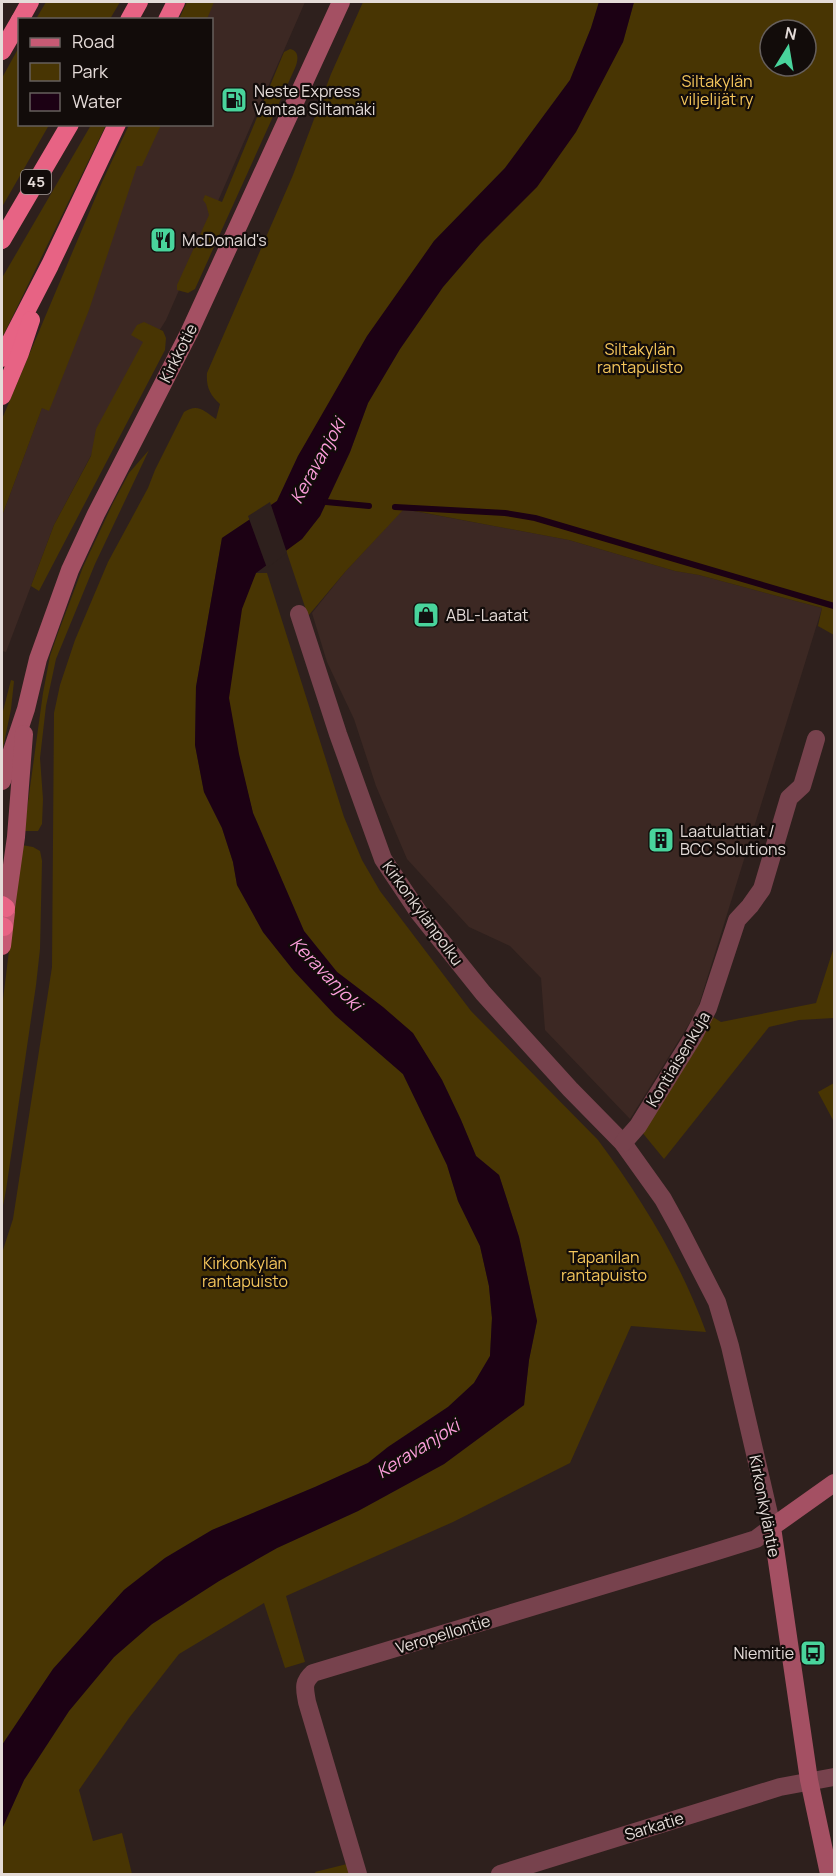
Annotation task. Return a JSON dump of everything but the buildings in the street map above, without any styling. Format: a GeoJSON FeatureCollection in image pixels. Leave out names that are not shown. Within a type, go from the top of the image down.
{"type":"FeatureCollection","features":[{"type":"Feature","properties":{"kind":"highway"},"geometry":{"type":"LineString","coordinates":[[21,18],[30,2]]}},
{"type":"Feature","properties":{"kind":"highway"},"geometry":{"type":"LineString","coordinates":[[130,18],[139,2]]}},
{"type":"Feature","properties":{"kind":"highway"},"geometry":{"type":"LineString","coordinates":[[168,18],[176,2]]}},
{"type":"Feature","properties":{"kind":"highway"},"geometry":{"type":"LineString","coordinates":[[2,51],[18,23]]}},
{"type":"Feature","properties":{"kind":"highway","name":"45"},"geometry":{"type":"LineString","coordinates":[[2,240],[69,126]]}},
{"type":"Feature","properties":{"kind":"highway"},"geometry":{"type":"LineString","coordinates":[[2,358],[50,265],[116,126]]}},
{"type":"Feature","properties":{"kind":"highway"},"geometry":{"type":"LineString","coordinates":[[2,396],[20,353],[50,265]]}},
{"type":"Feature","properties":{"kind":"main road","name":"Kirkkotie"},"geometry":{"type":"LineString","coordinates":[[2,946],[4,906]]}},
{"type":"Feature","properties":{"kind":"street","name":"Kirkkotie"},"geometry":{"type":"LineString","coordinates":[[2,781],[26,709],[39,659],[70,570],[96,514],[194,324],[341,2]]}},
{"type":"Feature","properties":{"kind":"street","name":"Kirkonkylänpolku"},"geometry":{"type":"LineString","coordinates":[[299,614],[338,734],[383,859],[419,913],[483,993],[636,1160]]}},
{"type":"Feature","properties":{"kind":"street","name":"Kirkkotie"},"geometry":{"type":"LineString","coordinates":[[4,906],[16,837],[26,709]]}},
{"type":"Feature","properties":{"kind":"street","name":"Kontiaisenkuja"},"geometry":{"type":"LineString","coordinates":[[622,1143],[638,1126],[693,1037],[708,1008],[737,920],[762,889],[789,798],[802,786],[816,740]]}},
{"type":"Feature","properties":{"kind":"street","name":"Kirkonkyläntie"},"geometry":{"type":"LineString","coordinates":[[636,1160],[663,1199],[717,1302],[730,1346],[772,1527],[808,1780],[829,1875]]}},
{"type":"Feature","properties":{"kind":"street"},"geometry":{"type":"LineString","coordinates":[[772,1527],[834,1483]]}},
{"type":"Feature","properties":{"kind":"street","name":"Veropellontie"},"geometry":{"type":"LineString","coordinates":[[358,1875],[308,1702],[306,1679],[313,1673],[756,1539],[772,1527]]}},
{"type":"Feature","properties":{"kind":"street","name":"Sarkatie"},"geometry":{"type":"LineString","coordinates":[[500,1875],[780,1787],[834,1777]]}},
{"type":"Feature","properties":{"kind":"shaded area"},"geometry":{"type":"Polygon","coordinates":[[[205,2],[305,2],[166,320],[147,350],[54,525],[6,652],[2,651],[2,516],[132,163],[149,126],[213,126],[213,18],[196,18],[205,2]]]}},
{"type":"Feature","properties":{"kind":"shaded area"},"geometry":{"type":"Polygon","coordinates":[[[403,509],[569,540],[675,571],[699,575],[822,608],[697,1011],[630,1119],[545,1030],[541,978],[510,946],[469,927],[407,859],[376,786],[354,719],[327,662],[312,613],[345,572],[403,509]]]}},
{"type":"Feature","properties":{"kind":"green space"},"geometry":{"type":"Polygon","coordinates":[[[46,2],[120,2],[111,18],[37,18],[46,2]]]}},
{"type":"Feature","properties":{"kind":"green space"},"geometry":{"type":"Polygon","coordinates":[[[187,2],[214,2],[207,18],[179,18],[187,2]]]}},
{"type":"Feature","properties":{"kind":"green space","name":"Kirkonkylän rantapuisto"},"geometry":{"type":"Polygon","coordinates":[[[363,2],[599,2],[570,80],[505,168],[434,241],[298,456],[277,501],[222,538],[196,687],[195,745],[204,792],[222,828],[233,862],[237,885],[263,932],[294,971],[335,1015],[403,1074],[447,1165],[458,1201],[480,1246],[489,1286],[492,1318],[490,1356],[474,1383],[448,1407],[368,1463],[212,1530],[165,1558],[124,1590],[53,1669],[2,1745],[2,1253],[13,1219],[52,967],[54,713],[60,685],[75,640],[108,562],[148,488],[184,412],[197,408],[216,419],[220,404],[209,390],[207,373],[293,175],[331,74],[363,2]]]}},
{"type":"Feature","properties":{"kind":"green space","name":"Siltakylän rantapuisto"},"geometry":{"type":"Polygon","coordinates":[[[634,2],[834,2],[834,635],[818,626],[822,608],[699,575],[675,571],[569,540],[404,509],[345,572],[308,616],[286,550],[302,539],[320,516],[350,452],[368,403],[400,349],[443,287],[480,244],[623,42],[634,2]]]}},
{"type":"Feature","properties":{"kind":"green space"},"geometry":{"type":"Polygon","coordinates":[[[18,49],[18,126],[48,126],[2,207],[2,78],[18,49]]]}},
{"type":"Feature","properties":{"kind":"green space"},"geometry":{"type":"Polygon","coordinates":[[[290,49],[297,54],[295,68],[195,289],[188,293],[177,290],[177,285],[209,215],[203,200],[205,195],[222,202],[284,52],[290,49]]]}},
{"type":"Feature","properties":{"kind":"green space"},"geometry":{"type":"Polygon","coordinates":[[[90,126],[106,126],[2,338],[2,278],[90,126]]]}},
{"type":"Feature","properties":{"kind":"green space"},"geometry":{"type":"Polygon","coordinates":[[[129,126],[161,126],[142,166],[137,166],[89,310],[49,411],[42,408],[2,516],[2,419],[102,182],[129,126]]]}},
{"type":"Feature","properties":{"kind":"green space"},"geometry":{"type":"Polygon","coordinates":[[[144,322],[163,331],[166,338],[165,350],[39,591],[31,586],[54,525],[91,456],[96,429],[143,342],[131,335],[137,325],[144,322]]]}},
{"type":"Feature","properties":{"kind":"green space"},"geometry":{"type":"Polygon","coordinates":[[[149,450],[95,564],[56,659],[46,706],[40,758],[42,824],[38,831],[24,831],[50,656],[83,567],[113,503],[129,473],[149,450]]]}},
{"type":"Feature","properties":{"kind":"green space","name":"Tapanilan rantapuisto"},"geometry":{"type":"Polygon","coordinates":[[[256,573],[267,573],[344,817],[362,860],[380,891],[471,1011],[598,1140],[630,1185],[659,1232],[685,1281],[706,1332],[631,1326],[570,1463],[453,1522],[286,1596],[305,1662],[285,1668],[264,1603],[179,1654],[129,1718],[79,1790],[93,1841],[122,1833],[132,1874],[2,1874],[2,1829],[24,1780],[69,1711],[114,1657],[152,1624],[219,1581],[277,1548],[358,1511],[444,1464],[524,1405],[529,1360],[537,1321],[519,1237],[499,1175],[476,1156],[442,1080],[415,1038],[375,1001],[337,972],[304,931],[253,813],[227,711],[239,607],[256,573]]]}},
{"type":"Feature","properties":{"kind":"green space"},"geometry":{"type":"Polygon","coordinates":[[[11,680],[14,681],[11,709],[2,753],[2,715],[11,680]]]}},
{"type":"Feature","properties":{"kind":"green space"},"geometry":{"type":"Polygon","coordinates":[[[22,845],[40,851],[42,861],[40,949],[2,1211],[2,1008],[22,845]]]}},
{"type":"Feature","properties":{"kind":"green space"},"geometry":{"type":"Polygon","coordinates":[[[834,947],[834,1018],[799,1020],[769,1027],[664,1159],[641,1131],[713,1017],[721,1022],[816,1003],[834,947]]]}},
{"type":"Feature","properties":{"kind":"green space"},"geometry":{"type":"Polygon","coordinates":[[[834,1083],[834,1119],[833,1120],[818,1092],[834,1083]]]}},
{"type":"Feature","properties":{"kind":"green space"},"geometry":{"type":"Polygon","coordinates":[[[347,1864],[349,1874],[316,1874],[315,1872],[347,1864]]]}},
{"type":"Feature","properties":{"kind":"water","name":"Keravanjoki"},"geometry":{"type":"Polygon","coordinates":[[[599,2],[634,2],[623,42],[576,132],[537,187],[480,244],[443,287],[400,349],[368,403],[350,452],[320,516],[302,539],[256,573],[242,609],[229,698],[253,813],[304,931],[337,972],[413,1033],[442,1080],[476,1156],[499,1175],[519,1237],[537,1321],[529,1360],[524,1405],[444,1464],[358,1511],[277,1548],[219,1581],[152,1624],[114,1657],[69,1711],[24,1780],[2,1829],[2,1745],[53,1669],[124,1590],[165,1558],[212,1530],[368,1463],[448,1407],[474,1383],[490,1356],[492,1318],[489,1286],[480,1246],[458,1201],[447,1165],[403,1074],[335,1015],[294,971],[263,932],[237,885],[233,862],[222,828],[204,792],[195,745],[196,687],[222,538],[277,501],[298,456],[367,336],[434,241],[505,168],[570,80],[599,2]]]}},
{"type":"Feature","properties":{"kind":"pier"},"geometry":{"type":"Polygon","coordinates":[[[270,502],[287,553],[267,568],[248,516],[270,502]]]}},
{"type":"Feature","properties":{"kind":"waterway"},"geometry":{"type":"LineString","coordinates":[[326,502],[369,506]]}},
{"type":"Feature","properties":{"kind":"waterway"},"geometry":{"type":"LineString","coordinates":[[395,507],[505,513],[535,518],[834,606]]}},
{"type":"Feature","properties":{"kind":"place","name":"Neste Express Vantaa Siltamäki"},"geometry":{"type":"Point","coordinates":[234,100]}},
{"type":"Feature","properties":{"kind":"place","name":"McDonald's"},"geometry":{"type":"Point","coordinates":[163,240]}},
{"type":"Feature","properties":{"kind":"place","name":"ABL-Laatat"},"geometry":{"type":"Point","coordinates":[426,615]}},
{"type":"Feature","properties":{"kind":"place","name":"Laatulattiat / BCC Solutions"},"geometry":{"type":"Point","coordinates":[661,840]}},
{"type":"Feature","properties":{"kind":"place","name":"Niemitie"},"geometry":{"type":"Point","coordinates":[813,1653]}},
{"type":"Feature","properties":{"kind":"park label","name":"Siltakylän viljelijät ry"},"geometry":{"type":"Point","coordinates":[717,90]}}]}
